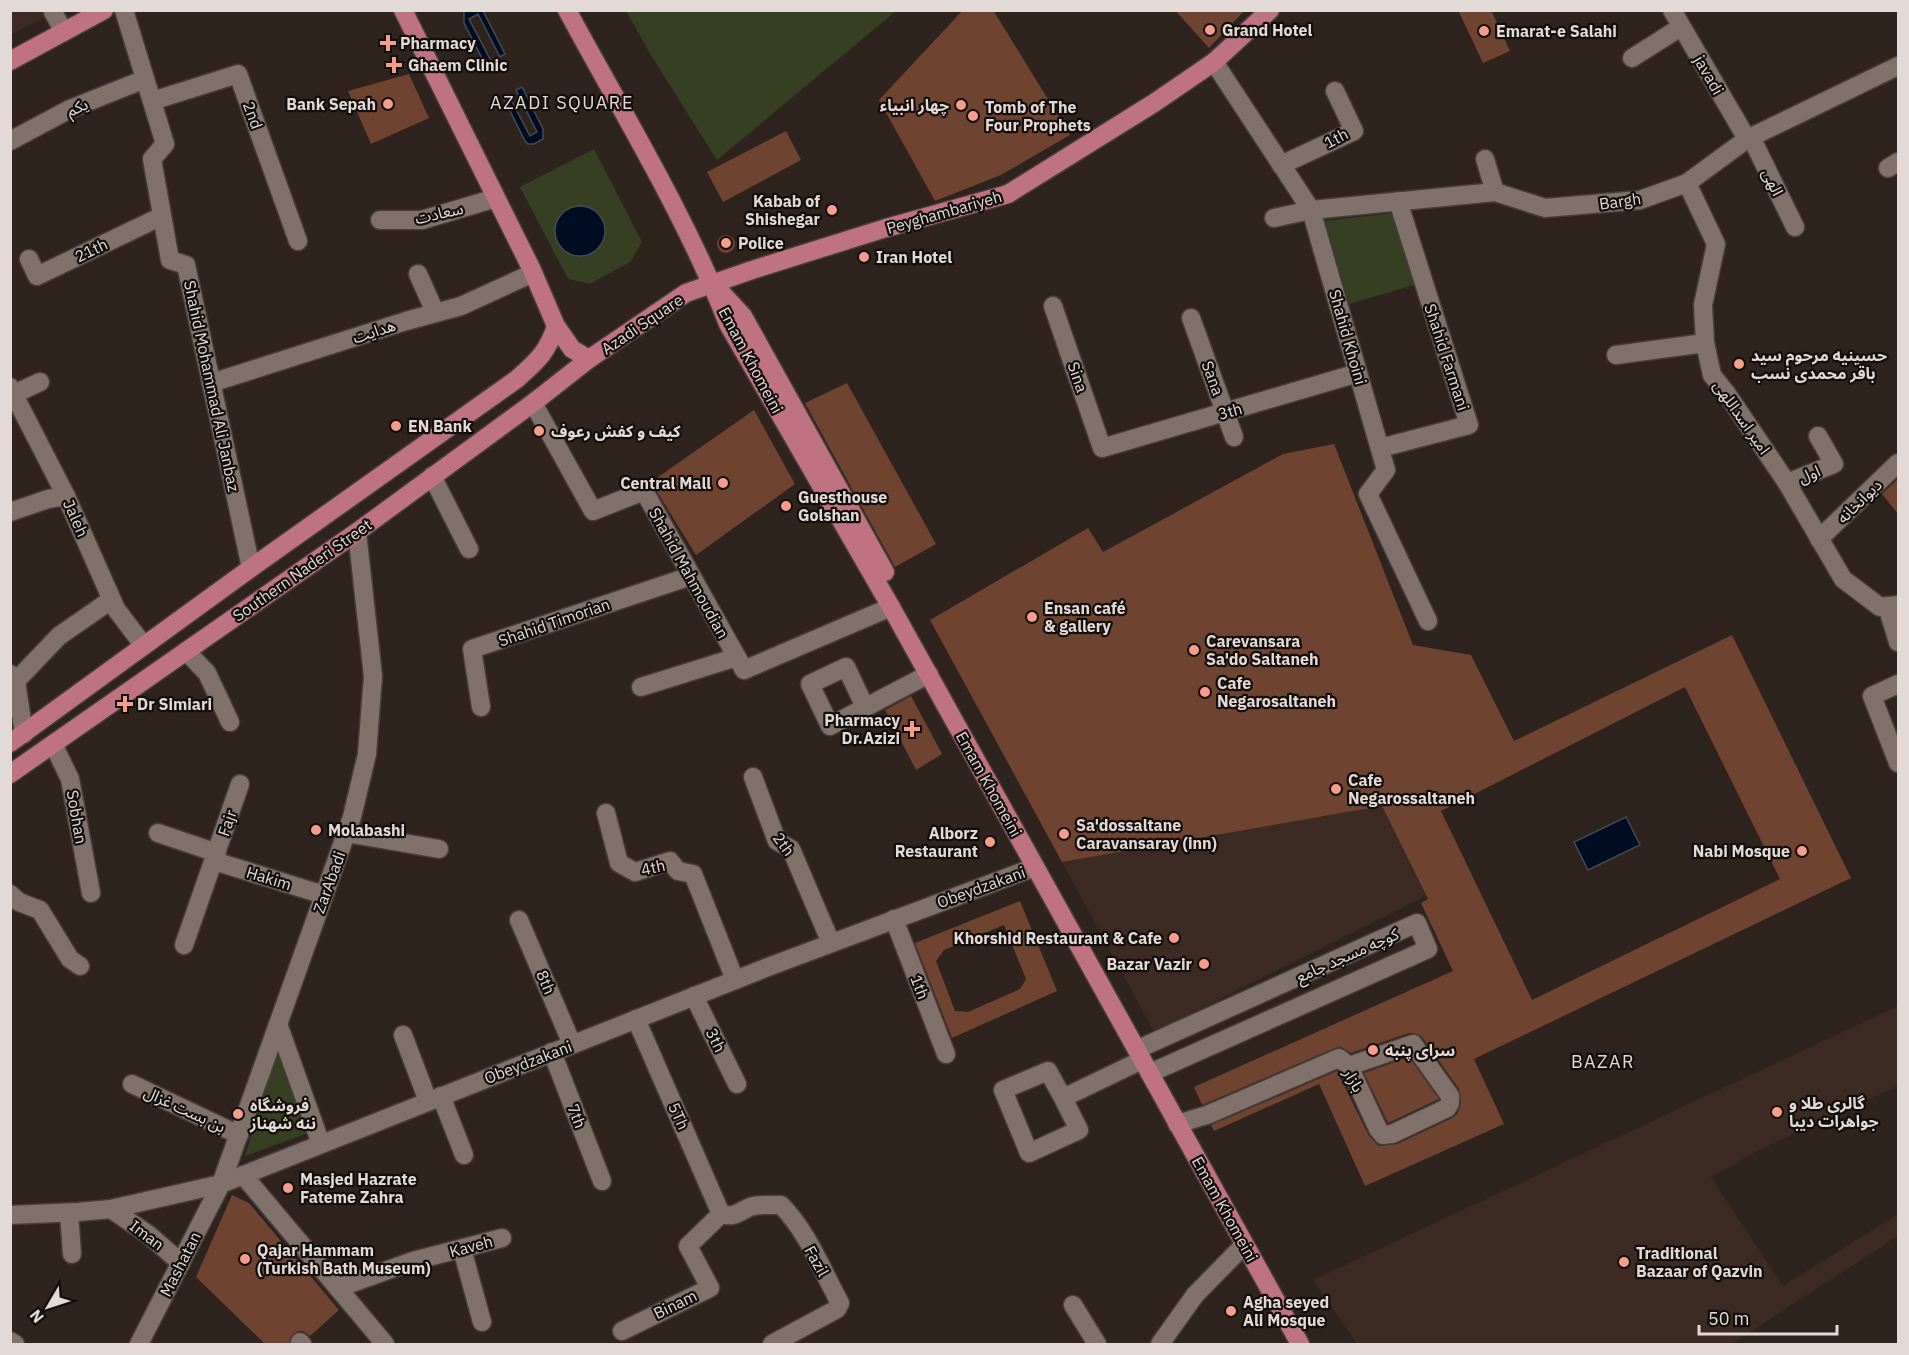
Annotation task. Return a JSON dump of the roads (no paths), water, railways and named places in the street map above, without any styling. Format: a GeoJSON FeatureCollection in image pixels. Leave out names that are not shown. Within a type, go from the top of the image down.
{"type":"FeatureCollection","features":[{"type":"Feature","properties":{"kind":"main road"},"geometry":{"type":"LineString","coordinates":[[10,61],[104,10]]}},
{"type":"Feature","properties":{"kind":"main road","name":"Azadi Square"},"geometry":{"type":"LineString","coordinates":[[403,10],[533,273],[556,326],[572,349],[588,359],[686,294],[712,283]]}},
{"type":"Feature","properties":{"kind":"main road"},"geometry":{"type":"LineString","coordinates":[[567,10],[687,232],[712,283]]}},
{"type":"Feature","properties":{"kind":"main road","name":"Peyghambariyeh"},"geometry":{"type":"LineString","coordinates":[[712,283],[886,228],[1008,194],[1154,103],[1214,62],[1270,10]]}},
{"type":"Feature","properties":{"kind":"main road","name":"Emam Khomeini"},"geometry":{"type":"LineString","coordinates":[[712,283],[728,324],[891,607],[1035,867],[1144,1053],[1160,1069],[1183,1123],[1244,1245],[1299,1344]]}},
{"type":"Feature","properties":{"kind":"main road","name":"Emam Khomeini"},"geometry":{"type":"LineString","coordinates":[[712,283],[743,316],[1144,1053],[1312,1344]]}},
{"type":"Feature","properties":{"kind":"main road","name":"Southern Naderi Street"},"geometry":{"type":"LineString","coordinates":[[17,739],[251,568],[517,379],[537,361],[550,345],[556,326]]}},
{"type":"Feature","properties":{"kind":"main road"},"geometry":{"type":"LineString","coordinates":[[546,349],[563,354],[571,373]]}},
{"type":"Feature","properties":{"kind":"main road","name":"Southern Naderi Street"},"geometry":{"type":"LineString","coordinates":[[10,774],[357,532],[533,403],[588,359]]}},
{"type":"Feature","properties":{"kind":"street","name":"Shahid Mohammad Ali Janbaz"},"geometry":{"type":"LineString","coordinates":[[124,10],[165,144],[152,159],[170,260],[186,265],[251,568]]}},
{"type":"Feature","properties":{"kind":"street","name":"javadi"},"geometry":{"type":"LineString","coordinates":[[1672,10],[1749,138]]}},
{"type":"Feature","properties":{"kind":"street"},"geometry":{"type":"LineString","coordinates":[[53,12],[64,32]]}},
{"type":"Feature","properties":{"kind":"street"},"geometry":{"type":"LineString","coordinates":[[1632,58],[1681,27]]}},
{"type":"Feature","properties":{"kind":"street","name":"Shahid Khoini"},"geometry":{"type":"LineString","coordinates":[[1214,62],[1311,210],[1386,470],[1368,494],[1428,621]]}},
{"type":"Feature","properties":{"kind":"street","name":"Bargh"},"geometry":{"type":"LineString","coordinates":[[1311,210],[1495,192],[1545,208],[1640,200],[1687,183],[1749,138],[1899,66]]}},
{"type":"Feature","properties":{"kind":"street","name":"2nd"},"geometry":{"type":"LineString","coordinates":[[152,101],[238,74],[298,241]]}},
{"type":"Feature","properties":{"kind":"street","name":"یکم"},"geometry":{"type":"LineString","coordinates":[[10,141],[70,109],[145,79]]}},
{"type":"Feature","properties":{"kind":"street","name":"1th"},"geometry":{"type":"LineString","coordinates":[[1281,165],[1354,131],[1335,91]]}},
{"type":"Feature","properties":{"kind":"street","name":"الهی"},"geometry":{"type":"LineString","coordinates":[[1749,138],[1795,227]]}},
{"type":"Feature","properties":{"kind":"street"},"geometry":{"type":"LineString","coordinates":[[1485,159],[1495,192]]}},
{"type":"Feature","properties":{"kind":"street","name":"امیر اسداللهی"},"geometry":{"type":"LineString","coordinates":[[1687,183],[1716,244],[1703,305],[1705,343],[1712,375],[1787,483],[1843,579],[1880,607],[1893,606]]}},
{"type":"Feature","properties":{"kind":"street","name":"سعادت"},"geometry":{"type":"LineString","coordinates":[[380,220],[422,220],[496,198]]}},
{"type":"Feature","properties":{"kind":"street","name":"Shahid Farmani"},"geometry":{"type":"LineString","coordinates":[[1380,448],[1469,425],[1398,201]]}},
{"type":"Feature","properties":{"kind":"street"},"geometry":{"type":"LineString","coordinates":[[1274,218],[1311,210]]}},
{"type":"Feature","properties":{"kind":"street","name":"21th"},"geometry":{"type":"LineString","coordinates":[[29,259],[37,276],[162,216]]}},
{"type":"Feature","properties":{"kind":"street","name":"هدایت"},"geometry":{"type":"LineString","coordinates":[[211,383],[435,312],[461,306],[533,273]]}},
{"type":"Feature","properties":{"kind":"street"},"geometry":{"type":"LineString","coordinates":[[418,274],[435,312]]}},
{"type":"Feature","properties":{"kind":"street","name":"Sina"},"geometry":{"type":"LineString","coordinates":[[1053,306],[1102,448]]}},
{"type":"Feature","properties":{"kind":"street","name":"Sana"},"geometry":{"type":"LineString","coordinates":[[1191,318],[1234,437]]}},
{"type":"Feature","properties":{"kind":"street"},"geometry":{"type":"LineString","coordinates":[[1616,355],[1705,343]]}},
{"type":"Feature","properties":{"kind":"street","name":"3th"},"geometry":{"type":"LineString","coordinates":[[1102,448],[1358,373]]}},
{"type":"Feature","properties":{"kind":"street"},"geometry":{"type":"LineString","coordinates":[[12,391],[40,382]]}},
{"type":"Feature","properties":{"kind":"street","name":"Jaleh"},"geometry":{"type":"LineString","coordinates":[[12,391],[66,496],[111,600],[144,646]]}},
{"type":"Feature","properties":{"kind":"street","name":"Shahid Mahmoudian"},"geometry":{"type":"LineString","coordinates":[[533,403],[593,511],[644,491],[744,670],[891,607]]}},
{"type":"Feature","properties":{"kind":"street","name":"اول"},"geometry":{"type":"LineString","coordinates":[[1787,483],[1834,464],[1818,436]]}},
{"type":"Feature","properties":{"kind":"street","name":"دیوانخانه"},"geometry":{"type":"LineString","coordinates":[[1819,539],[1899,463]]}},
{"type":"Feature","properties":{"kind":"street"},"geometry":{"type":"LineString","coordinates":[[432,476],[469,549]]}},
{"type":"Feature","properties":{"kind":"street"},"geometry":{"type":"LineString","coordinates":[[10,512],[48,499],[66,496]]}},
{"type":"Feature","properties":{"kind":"street","name":"ZarAbadi"},"geometry":{"type":"LineString","coordinates":[[221,1184],[352,817],[367,754],[373,676],[357,532]]}},
{"type":"Feature","properties":{"kind":"street","name":"Shahid Timorian"},"geometry":{"type":"LineString","coordinates":[[481,707],[472,649],[691,576]]}},
{"type":"Feature","properties":{"kind":"street"},"geometry":{"type":"LineString","coordinates":[[17,739],[13,678],[59,636],[111,600]]}},
{"type":"Feature","properties":{"kind":"street"},"geometry":{"type":"LineString","coordinates":[[1893,606],[1899,642]]}},
{"type":"Feature","properties":{"kind":"street"},"geometry":{"type":"LineString","coordinates":[[186,651],[207,673],[231,722]]}},
{"type":"Feature","properties":{"kind":"street"},"geometry":{"type":"LineString","coordinates":[[641,687],[737,657]]}},
{"type":"Feature","properties":{"kind":"street"},"geometry":{"type":"LineString","coordinates":[[865,707],[928,674]]}},
{"type":"Feature","properties":{"kind":"street"},"geometry":{"type":"LineString","coordinates":[[1899,684],[1872,696],[1899,763]]}},
{"type":"Feature","properties":{"kind":"street","name":"Sobhan"},"geometry":{"type":"LineString","coordinates":[[53,744],[70,779],[91,893]]}},
{"type":"Feature","properties":{"kind":"street","name":"2th"},"geometry":{"type":"LineString","coordinates":[[753,777],[777,841],[791,849],[831,943]]}},
{"type":"Feature","properties":{"kind":"street","name":"Fajr"},"geometry":{"type":"LineString","coordinates":[[184,945],[240,784]]}},
{"type":"Feature","properties":{"kind":"street","name":"4th"},"geometry":{"type":"LineString","coordinates":[[606,813],[620,863],[635,872],[669,861],[678,871],[693,874],[735,980]]}},
{"type":"Feature","properties":{"kind":"street","name":"Hakim"},"geometry":{"type":"LineString","coordinates":[[158,833],[215,857],[324,895]]}},
{"type":"Feature","properties":{"kind":"street"},"geometry":{"type":"LineString","coordinates":[[346,833],[439,849]]}},
{"type":"Feature","properties":{"kind":"street","name":"Obeydzakani"},"geometry":{"type":"LineString","coordinates":[[10,1215],[111,1209],[221,1184],[735,980],[1035,867]]}},
{"type":"Feature","properties":{"kind":"street"},"geometry":{"type":"LineString","coordinates":[[10,894],[19,902],[40,910],[70,958],[81,966]]}},
{"type":"Feature","properties":{"kind":"street","name":"1th"},"geometry":{"type":"LineString","coordinates":[[894,919],[946,1054]]}},
{"type":"Feature","properties":{"kind":"street","name":"8th"},"geometry":{"type":"LineString","coordinates":[[519,920],[572,1044]]}},
{"type":"Feature","properties":{"kind":"street","name":"کوچه مسجد جامع"},"geometry":{"type":"LineString","coordinates":[[1144,1053],[1417,923],[1428,949],[1160,1069]]}},
{"type":"Feature","properties":{"kind":"street","name":"3th"},"geometry":{"type":"LineString","coordinates":[[694,996],[737,1084]]}},
{"type":"Feature","properties":{"kind":"street","name":"5Th"},"geometry":{"type":"LineString","coordinates":[[636,1019],[722,1214]]}},
{"type":"Feature","properties":{"kind":"street"},"geometry":{"type":"LineString","coordinates":[[278,1024],[321,1144]]}},
{"type":"Feature","properties":{"kind":"street"},"geometry":{"type":"LineString","coordinates":[[403,1035],[464,1155]]}},
{"type":"Feature","properties":{"kind":"street","name":"بازار"},"geometry":{"type":"LineString","coordinates":[[1183,1123],[1339,1058],[1349,1066],[1378,1129],[1383,1135],[1392,1134],[1447,1108],[1450,1103],[1450,1096],[1419,1049],[1413,1044],[1349,1066]]}},
{"type":"Feature","properties":{"kind":"street","name":"7th"},"geometry":{"type":"LineString","coordinates":[[552,1052],[602,1181]]}},
{"type":"Feature","properties":{"kind":"street"},"geometry":{"type":"LineString","coordinates":[[1063,1098],[1144,1053]]}},
{"type":"Feature","properties":{"kind":"street"},"geometry":{"type":"LineString","coordinates":[[1048,1071],[1063,1098],[1079,1130],[1029,1153],[1003,1090],[1048,1071]]}},
{"type":"Feature","properties":{"kind":"street","name":"بن بست غزال"},"geometry":{"type":"LineString","coordinates":[[132,1084],[239,1135]]}},
{"type":"Feature","properties":{"kind":"street"},"geometry":{"type":"LineString","coordinates":[[243,1175],[338,1288],[378,1342]]}},
{"type":"Feature","properties":{"kind":"street","name":"Mashatan"},"geometry":{"type":"LineString","coordinates":[[146,1341],[181,1263],[221,1184]]}},
{"type":"Feature","properties":{"kind":"street","name":"Fazil"},"geometry":{"type":"LineString","coordinates":[[722,1214],[730,1216],[739,1214],[750,1207],[781,1205],[800,1230],[840,1303],[837,1309],[772,1344]]}},
{"type":"Feature","properties":{"kind":"street","name":"Iman"},"geometry":{"type":"LineString","coordinates":[[111,1209],[149,1235],[181,1263]]}},
{"type":"Feature","properties":{"kind":"street"},"geometry":{"type":"LineString","coordinates":[[69,1213],[72,1254]]}},
{"type":"Feature","properties":{"kind":"street","name":"Binam"},"geometry":{"type":"LineString","coordinates":[[622,1330],[710,1288],[688,1246],[722,1214]]}},
{"type":"Feature","properties":{"kind":"street","name":"Kaveh"},"geometry":{"type":"LineString","coordinates":[[338,1288],[413,1261],[502,1238]]}},
{"type":"Feature","properties":{"kind":"street"},"geometry":{"type":"LineString","coordinates":[[1164,1343],[1195,1295],[1244,1245]]}},
{"type":"Feature","properties":{"kind":"street"},"geometry":{"type":"LineString","coordinates":[[462,1249],[482,1322]]}},
{"type":"Feature","properties":{"kind":"street"},"geometry":{"type":"LineString","coordinates":[[1073,1305],[1097,1344]]}},
{"type":"Feature","properties":{"kind":"street"},"geometry":{"type":"LineString","coordinates":[[10,1341],[15,1344]]}},
{"type":"Feature","properties":{"kind":"water"},"geometry":{"type":"Polygon","coordinates":[[[467,10],[483,11],[505,54],[500,57],[478,14],[469,19],[491,61],[485,64],[464,23],[464,12],[467,10]]]}},
{"type":"Feature","properties":{"kind":"water"},"geometry":{"type":"Polygon","coordinates":[[[522,87],[543,129],[543,139],[534,144],[528,144],[525,141],[503,97],[508,94],[530,136],[537,132],[516,90],[522,87]]]}},
{"type":"Feature","properties":{"kind":"water"},"geometry":{"type":"Polygon","coordinates":[[[575,206],[585,206],[598,213],[605,226],[605,236],[598,249],[585,256],[575,256],[566,252],[559,245],[555,236],[555,226],[559,217],[566,210],[575,206]]]}},
{"type":"Feature","properties":{"kind":"water"},"geometry":{"type":"Polygon","coordinates":[[[1626,817],[1640,845],[1588,870],[1574,842],[1626,817]]]}},
{"type":"Feature","properties":{"kind":"place","name":"Grand Hotel"},"geometry":{"type":"Point","coordinates":[1210,30]}},
{"type":"Feature","properties":{"kind":"place","name":"Emarat-e Salahi"},"geometry":{"type":"Point","coordinates":[1484,31]}},
{"type":"Feature","properties":{"kind":"place","name":"Pharmacy"},"geometry":{"type":"Point","coordinates":[388,43]}},
{"type":"Feature","properties":{"kind":"place","name":"Ghaem Clinic"},"geometry":{"type":"Point","coordinates":[394,65]}},
{"type":"Feature","properties":{"kind":"place","name":"Bank Sepah"},"geometry":{"type":"Point","coordinates":[388,104]}},
{"type":"Feature","properties":{"kind":"place","name":"چهار انبیاء"},"geometry":{"type":"Point","coordinates":[961,105]}},
{"type":"Feature","properties":{"kind":"place","name":"Tomb of The Four Prophets"},"geometry":{"type":"Point","coordinates":[973,116]}},
{"type":"Feature","properties":{"kind":"place","name":"Kabab of Shishegar"},"geometry":{"type":"Point","coordinates":[832,210]}},
{"type":"Feature","properties":{"kind":"place","name":"Police"},"geometry":{"type":"Point","coordinates":[726,243]}},
{"type":"Feature","properties":{"kind":"place","name":"Iran Hotel"},"geometry":{"type":"Point","coordinates":[864,257]}},
{"type":"Feature","properties":{"kind":"place","name":"حسینیه مرحوم سید باقر محمدی نسب"},"geometry":{"type":"Point","coordinates":[1739,364]}},
{"type":"Feature","properties":{"kind":"place","name":"EN Bank"},"geometry":{"type":"Point","coordinates":[396,426]}},
{"type":"Feature","properties":{"kind":"place","name":"کیف و کفش رعوف"},"geometry":{"type":"Point","coordinates":[539,431]}},
{"type":"Feature","properties":{"kind":"place","name":"Central Mall"},"geometry":{"type":"Point","coordinates":[723,483]}},
{"type":"Feature","properties":{"kind":"place","name":"Guesthouse Golshan"},"geometry":{"type":"Point","coordinates":[786,506]}},
{"type":"Feature","properties":{"kind":"place","name":"Ensan café & gallery"},"geometry":{"type":"Point","coordinates":[1032,617]}},
{"type":"Feature","properties":{"kind":"place","name":"Carevansara Sa'do Saltaneh"},"geometry":{"type":"Point","coordinates":[1194,650]}},
{"type":"Feature","properties":{"kind":"place","name":"Cafe Negarosaltaneh"},"geometry":{"type":"Point","coordinates":[1205,692]}},
{"type":"Feature","properties":{"kind":"place","name":"Dr Simiari"},"geometry":{"type":"Point","coordinates":[125,704]}},
{"type":"Feature","properties":{"kind":"place","name":"Pharmacy Dr.Azizi"},"geometry":{"type":"Point","coordinates":[912,729]}},
{"type":"Feature","properties":{"kind":"place","name":"Cafe Negarossaltaneh"},"geometry":{"type":"Point","coordinates":[1336,789]}},
{"type":"Feature","properties":{"kind":"place","name":"Molabashi"},"geometry":{"type":"Point","coordinates":[316,830]}},
{"type":"Feature","properties":{"kind":"place","name":"Sa'dossaltane Caravansaray (inn)"},"geometry":{"type":"Point","coordinates":[1064,834]}},
{"type":"Feature","properties":{"kind":"place","name":"Alborz Restaurant"},"geometry":{"type":"Point","coordinates":[990,842]}},
{"type":"Feature","properties":{"kind":"place","name":"Nabi Mosque"},"geometry":{"type":"Point","coordinates":[1802,851]}},
{"type":"Feature","properties":{"kind":"place","name":"Khorshid Restaurant & Cafe"},"geometry":{"type":"Point","coordinates":[1174,938]}},
{"type":"Feature","properties":{"kind":"place","name":"Bazar Vazir"},"geometry":{"type":"Point","coordinates":[1204,964]}},
{"type":"Feature","properties":{"kind":"place","name":"سرای پنبه"},"geometry":{"type":"Point","coordinates":[1373,1050]}},
{"type":"Feature","properties":{"kind":"place","name":"گالری طلا و جواهرات دیبا"},"geometry":{"type":"Point","coordinates":[1777,1112]}},
{"type":"Feature","properties":{"kind":"place","name":"فروشگاه ننه شهناز"},"geometry":{"type":"Point","coordinates":[238,1114]}},
{"type":"Feature","properties":{"kind":"place","name":"Masjed Hazrate Fateme Zahra"},"geometry":{"type":"Point","coordinates":[288,1188]}},
{"type":"Feature","properties":{"kind":"place","name":"Qajar Hammam (Turkish Bath Museum)"},"geometry":{"type":"Point","coordinates":[245,1259]}},
{"type":"Feature","properties":{"kind":"place","name":"Traditional Bazaar of Qazvin"},"geometry":{"type":"Point","coordinates":[1624,1262]}},
{"type":"Feature","properties":{"kind":"place","name":"Agha seyed Ali Mosque"},"geometry":{"type":"Point","coordinates":[1231,1311]}},
{"type":"Feature","properties":{"kind":"district","name":"AZADI SQUARE"},"geometry":{"type":"Point","coordinates":[562,103]}},
{"type":"Feature","properties":{"kind":"district","name":"BAZAR"},"geometry":{"type":"Point","coordinates":[1603,1062]}}]}
